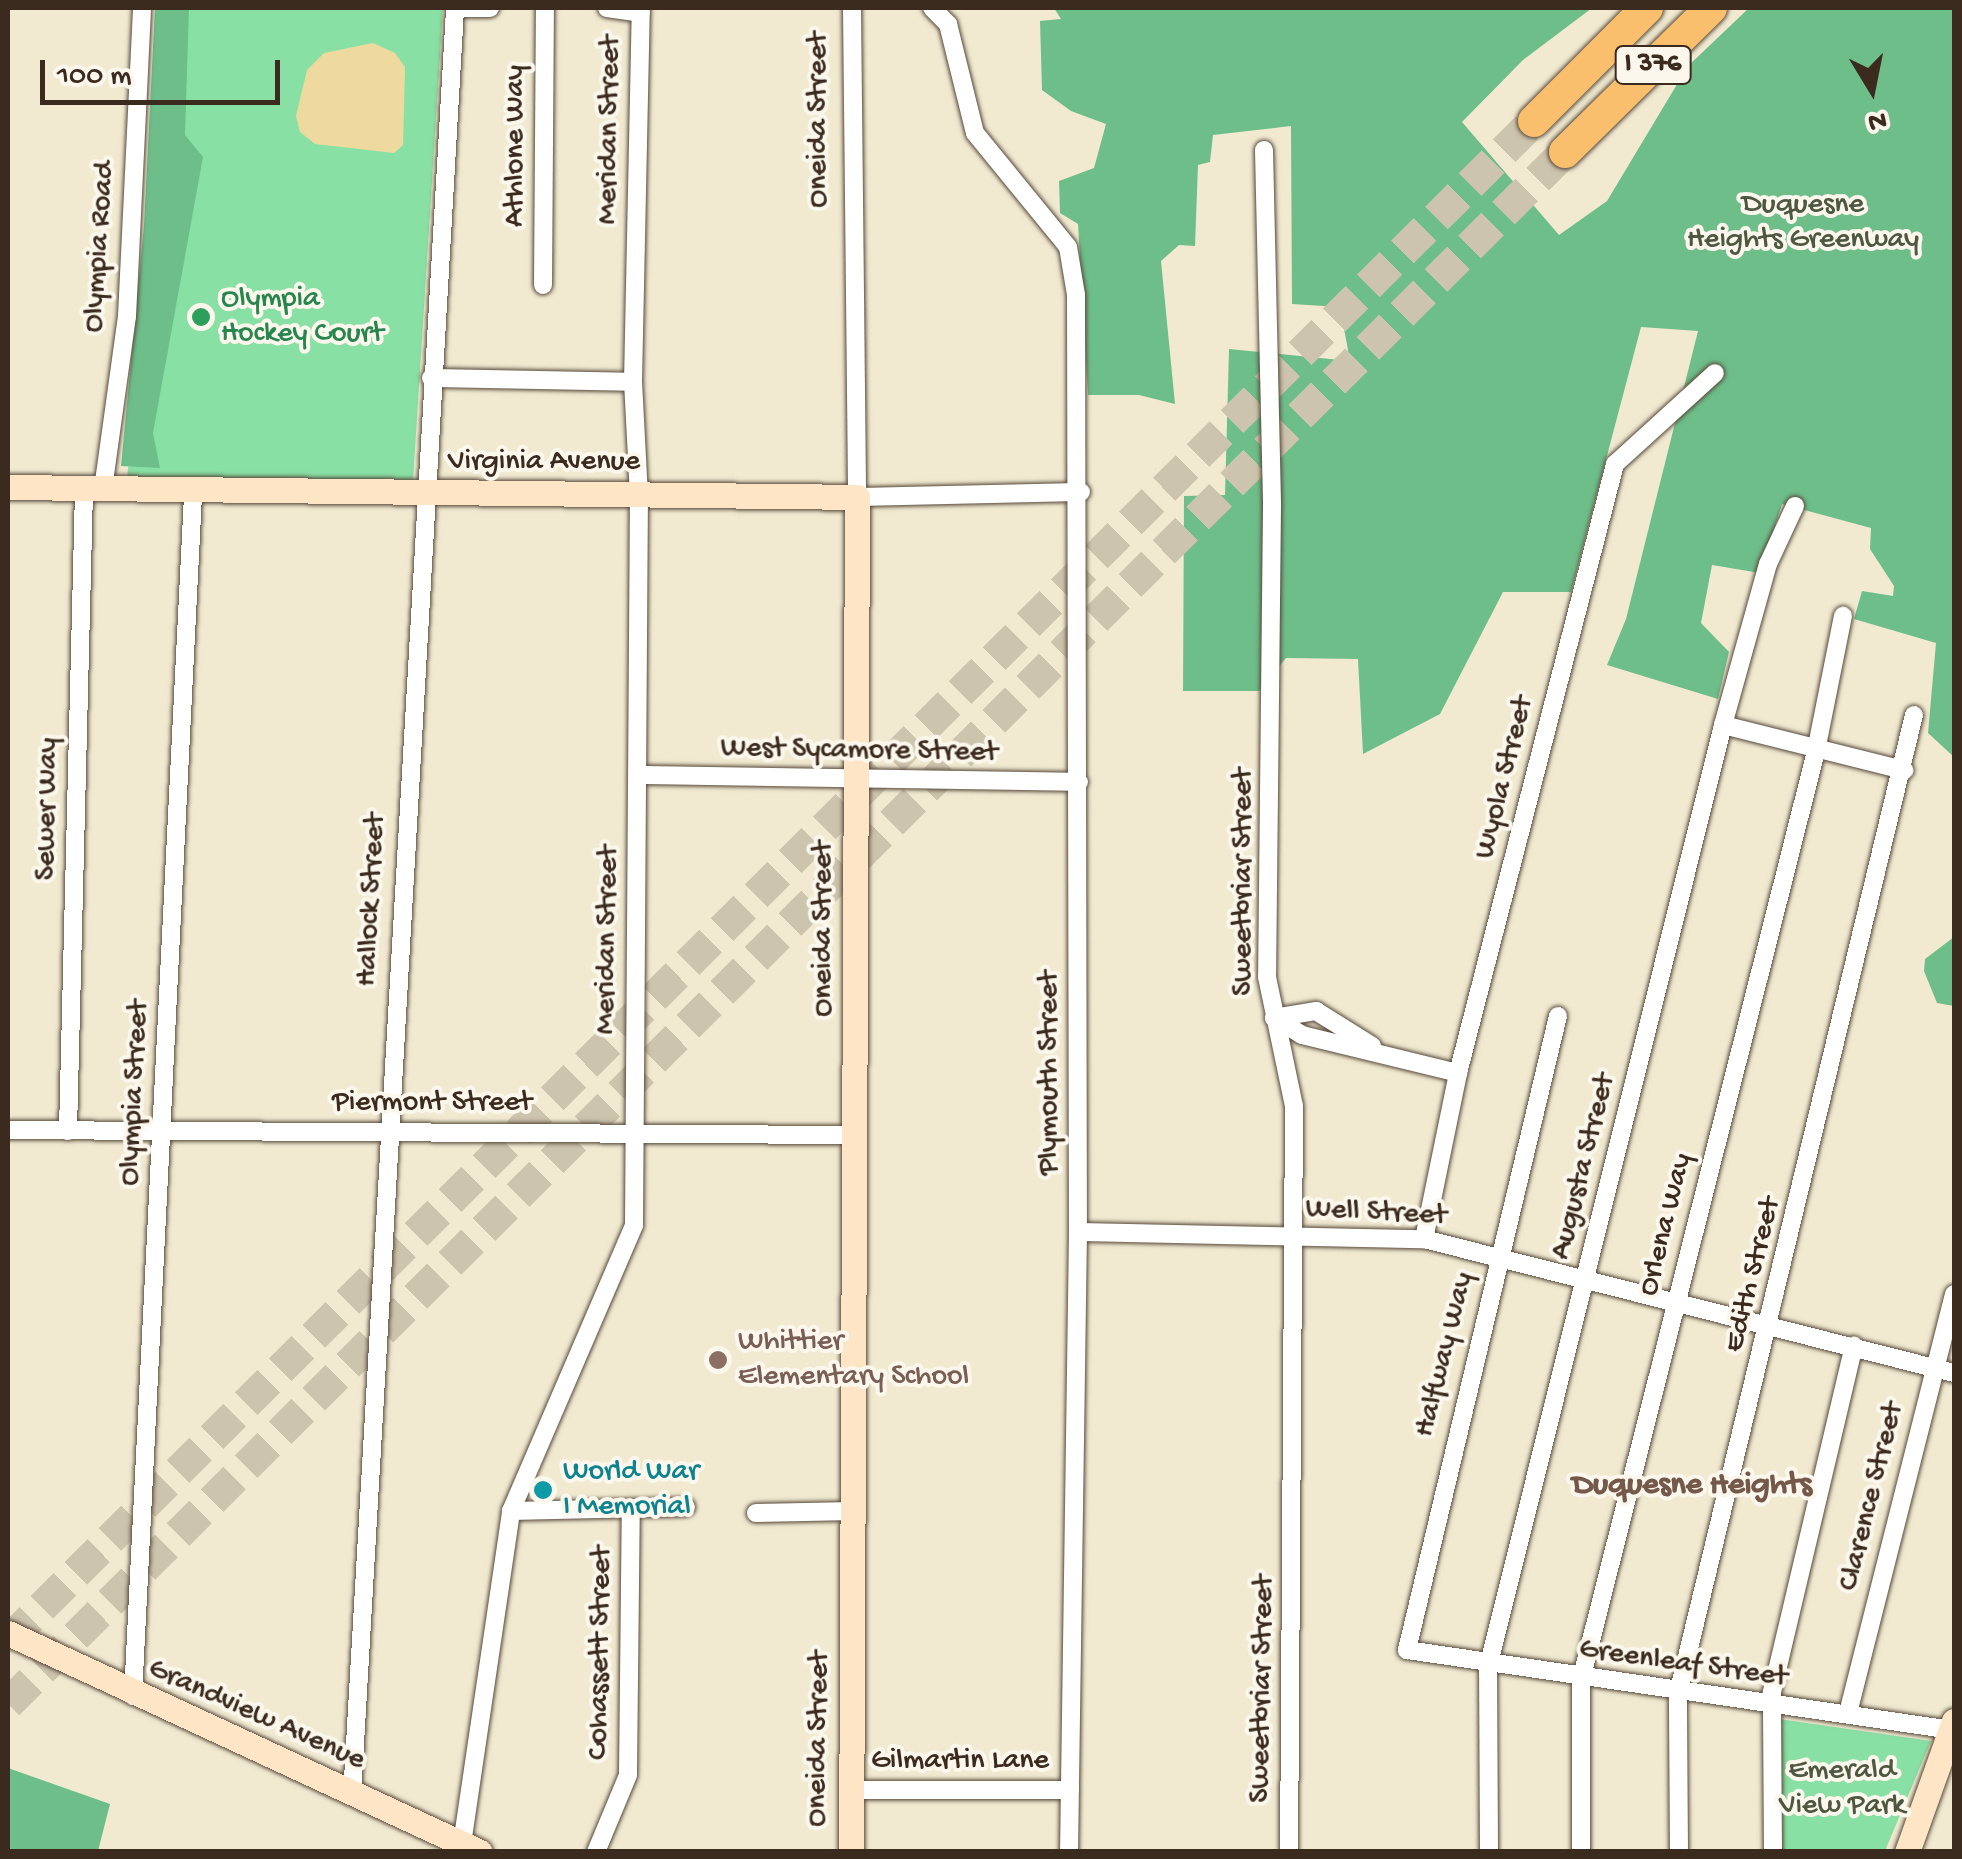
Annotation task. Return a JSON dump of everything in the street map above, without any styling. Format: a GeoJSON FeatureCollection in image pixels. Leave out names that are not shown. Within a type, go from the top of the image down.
{"type":"FeatureCollection","features":[{"type":"Feature","properties":{"kind":"highway","name":"I 376"},"geometry":{"type":"LineString","coordinates":[[1534,121],[1647,8]]}},
{"type":"Feature","properties":{"kind":"highway","name":"I 376"},"geometry":{"type":"LineString","coordinates":[[1565,152],[1711,8]]}},
{"type":"Feature","properties":{"kind":"street","name":"Olympia Road"},"geometry":{"type":"LineString","coordinates":[[93,488],[127,316],[142,8]]}},
{"type":"Feature","properties":{"kind":"street"},"geometry":{"type":"LineString","coordinates":[[456,8],[490,8]]}},
{"type":"Feature","properties":{"kind":"street","name":"Hallock Street"},"geometry":{"type":"LineString","coordinates":[[352,1796],[424,496],[456,8]]}},
{"type":"Feature","properties":{"kind":"street","name":"Athlone Way"},"geometry":{"type":"LineString","coordinates":[[543,284],[545,8]]}},
{"type":"Feature","properties":{"kind":"street"},"geometry":{"type":"LineString","coordinates":[[608,8],[641,10]]}},
{"type":"Feature","properties":{"kind":"street","name":"Oneida Street"},"geometry":{"type":"LineString","coordinates":[[851,1852],[858,783],[852,8]]}},
{"type":"Feature","properties":{"kind":"street","name":"Plymouth Street"},"geometry":{"type":"LineString","coordinates":[[932,8],[948,24],[976,133],[1068,247],[1076,295],[1081,492],[1070,1852]]}},
{"type":"Feature","properties":{"kind":"street","name":"Meridan Street"},"geometry":{"type":"LineString","coordinates":[[471,1848],[511,1511],[634,1225],[639,496],[633,382],[641,10]]}},
{"type":"Feature","properties":{"kind":"street","name":"Sweetbriar Street"},"geometry":{"type":"LineString","coordinates":[[1264,150],[1272,506],[1267,977],[1294,1106],[1289,1852]]}},
{"type":"Feature","properties":{"kind":"street","name":"Wyola Street"},"geometry":{"type":"LineString","coordinates":[[1424,1238],[1458,1073],[1615,464],[1715,374]]}},
{"type":"Feature","properties":{"kind":"street"},"geometry":{"type":"LineString","coordinates":[[431,378],[633,382]]}},
{"type":"Feature","properties":{"kind":"street","name":"Virginia Avenue"},"geometry":{"type":"LineString","coordinates":[[8,487],[424,496],[1081,492]]}},
{"type":"Feature","properties":{"kind":"street","name":"Sewer Way"},"geometry":{"type":"LineString","coordinates":[[68,1131],[93,488]]}},
{"type":"Feature","properties":{"kind":"street","name":"Olympia Street"},"geometry":{"type":"LineString","coordinates":[[133,1696],[193,493]]}},
{"type":"Feature","properties":{"kind":"street","name":"Augusta Street"},"geometry":{"type":"LineString","coordinates":[[1489,1852],[1488,1666],[1723,726],[1768,564],[1795,506]]}},
{"type":"Feature","properties":{"kind":"street","name":"Orlena Way"},"geometry":{"type":"LineString","coordinates":[[1580,1852],[1582,1680],[1816,750],[1842,616]]}},
{"type":"Feature","properties":{"kind":"street","name":"Edith Street"},"geometry":{"type":"LineString","coordinates":[[1679,1852],[1678,1694],[1904,770],[1914,715]]}},
{"type":"Feature","properties":{"kind":"street"},"geometry":{"type":"LineString","coordinates":[[1723,726],[1904,770]]}},
{"type":"Feature","properties":{"kind":"street","name":"West Sycamore Street"},"geometry":{"type":"LineString","coordinates":[[638,774],[858,783],[1079,782]]}},
{"type":"Feature","properties":{"kind":"street"},"geometry":{"type":"LineString","coordinates":[[1274,1018],[1316,1011],[1387,1055]]}},
{"type":"Feature","properties":{"kind":"street","name":"Halfway Way"},"geometry":{"type":"LineString","coordinates":[[1407,1650],[1558,1016]]}},
{"type":"Feature","properties":{"kind":"street"},"geometry":{"type":"LineString","coordinates":[[1274,1018],[1302,1035],[1458,1073]]}},
{"type":"Feature","properties":{"kind":"street","name":"Piermont Street"},"geometry":{"type":"LineString","coordinates":[[8,1130],[857,1135]]}},
{"type":"Feature","properties":{"kind":"street","name":"Well Street"},"geometry":{"type":"LineString","coordinates":[[1078,1232],[1424,1238],[1954,1372]]}},
{"type":"Feature","properties":{"kind":"street","name":"Clarence Street"},"geometry":{"type":"LineString","coordinates":[[1848,1713],[1954,1294]]}},
{"type":"Feature","properties":{"kind":"street"},"geometry":{"type":"LineString","coordinates":[[1772,1852],[1771,1706],[1854,1346]]}},
{"type":"Feature","properties":{"kind":"street"},"geometry":{"type":"LineString","coordinates":[[511,1511],[686,1506]]}},
{"type":"Feature","properties":{"kind":"street","name":"Cohassett Street"},"geometry":{"type":"LineString","coordinates":[[596,1852],[628,1774],[632,1508]]}},
{"type":"Feature","properties":{"kind":"street"},"geometry":{"type":"LineString","coordinates":[[756,1513],[854,1511]]}},
{"type":"Feature","properties":{"kind":"street","name":"Grandview Avenue"},"geometry":{"type":"LineString","coordinates":[[8,1633],[133,1696],[471,1848]]}},
{"type":"Feature","properties":{"kind":"street","name":"Greenleaf Street"},"geometry":{"type":"LineString","coordinates":[[1407,1650],[1678,1694],[1953,1726]]}},
{"type":"Feature","properties":{"kind":"street"},"geometry":{"type":"LineString","coordinates":[[1907,1852],[1953,1726]]}},
{"type":"Feature","properties":{"kind":"street","name":"Gilmartin Lane"},"geometry":{"type":"LineString","coordinates":[[850,1790],[1070,1790]]}},
{"type":"Feature","properties":{"kind":"green space"},"geometry":{"type":"Polygon","coordinates":[[[155,8],[189,8],[185,135],[203,157],[153,433],[160,468],[121,466],[144,225],[155,8]]]}},
{"type":"Feature","properties":{"kind":"green space"},"geometry":{"type":"Polygon","coordinates":[[[163,8],[443,8],[413,481],[127,479],[159,154],[163,8]]]}},
{"type":"Feature","properties":{"kind":"green space","name":"Duquesne Heights Greenway"},"geometry":{"type":"Polygon","coordinates":[[[1054,8],[1592,8],[1523,60],[1462,122],[1559,235],[1607,201],[1688,66],[1749,8],[1954,8],[1954,757],[1928,733],[1936,643],[1854,619],[1862,591],[1893,596],[1894,586],[1870,549],[1871,528],[1782,504],[1760,573],[1712,565],[1701,623],[1729,652],[1718,699],[1607,665],[1626,619],[1698,331],[1641,327],[1571,592],[1503,592],[1440,714],[1363,754],[1358,659],[1286,658],[1259,691],[1183,691],[1184,496],[1225,495],[1229,349],[1350,361],[1340,307],[1292,304],[1291,126],[1213,135],[1210,162],[1198,165],[1195,246],[1179,245],[1161,261],[1175,404],[1139,395],[1088,395],[1078,224],[1060,213],[1059,181],[1094,168],[1106,124],[1071,111],[1042,90],[1040,21],[1061,19],[1054,8]]]}},
{"type":"Feature","properties":{"kind":"green space"},"geometry":{"type":"Polygon","coordinates":[[[1954,937],[1954,1006],[1937,1003],[1924,971],[1925,959],[1954,937]]]}},
{"type":"Feature","properties":{"kind":"green space","name":"Emerald View Park"},"geometry":{"type":"Polygon","coordinates":[[[1779,1719],[1931,1741],[1885,1851],[1778,1850],[1779,1719]]]}},
{"type":"Feature","properties":{"kind":"green space"},"geometry":{"type":"Polygon","coordinates":[[[8,1768],[110,1804],[98,1851],[8,1851],[8,1768]]]}},
{"type":"Feature","properties":{"kind":"sand"},"geometry":{"type":"Polygon","coordinates":[[[373,43],[395,53],[405,67],[403,145],[394,153],[315,144],[300,132],[296,116],[307,70],[324,53],[373,43]]]}},
{"type":"Feature","properties":{"kind":"tunnel"},"geometry":{"type":"LineString","coordinates":[[8,1641],[1534,121]]}},
{"type":"Feature","properties":{"kind":"tunnel"},"geometry":{"type":"LineString","coordinates":[[8,1704],[1565,152]]}},
{"type":"Feature","properties":{"kind":"place","name":"Olympia Hockey Court"},"geometry":{"type":"Point","coordinates":[201,317]}},
{"type":"Feature","properties":{"kind":"place","name":"Whittier Elementary School"},"geometry":{"type":"Point","coordinates":[718,1360]}},
{"type":"Feature","properties":{"kind":"place","name":"World War I Memorial"},"geometry":{"type":"Point","coordinates":[543,1490]}},
{"type":"Feature","properties":{"kind":"district","name":"Duquesne Heights"},"geometry":{"type":"Point","coordinates":[1692,1486]}}]}
